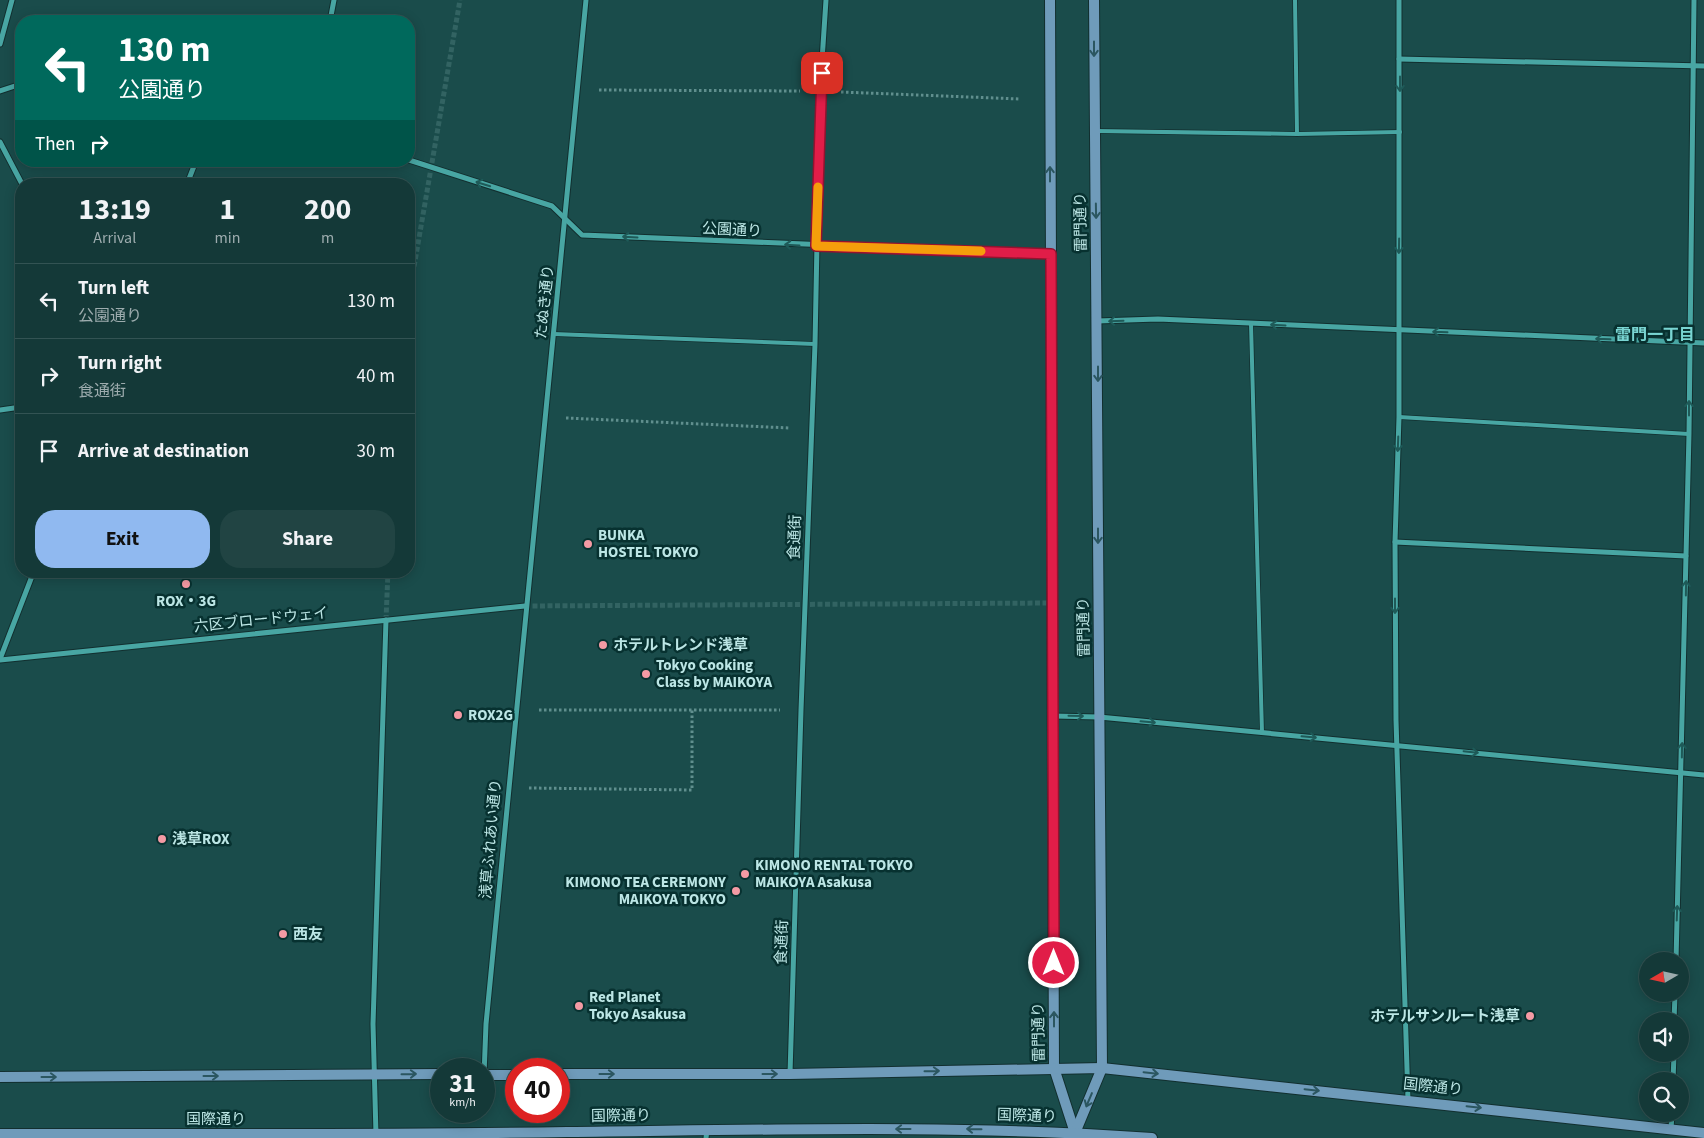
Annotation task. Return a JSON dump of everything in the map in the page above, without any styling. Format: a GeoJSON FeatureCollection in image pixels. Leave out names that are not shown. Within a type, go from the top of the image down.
{"type":"FeatureCollection","features":[{"type":"Feature","properties":{"kind":"main road","name":"雷門通り"},"geometry":{"type":"LineString","coordinates":[[1050,0],[1054,1068],[1075,1133]]}},
{"type":"Feature","properties":{"kind":"main road","name":"雷門通り"},"geometry":{"type":"LineString","coordinates":[[1075,1133],[1102,1068],[1094,0]]}},
{"type":"Feature","properties":{"kind":"main road","name":"国際通り"},"geometry":{"type":"LineString","coordinates":[[570,1074],[790,1074],[1102,1068],[1704,1133]]}},
{"type":"Feature","properties":{"kind":"main road"},"geometry":{"type":"LineString","coordinates":[[0,1077],[430,1074]]}},
{"type":"Feature","properties":{"kind":"main road","name":"国際通り"},"geometry":{"type":"LineString","coordinates":[[0,1134],[376,1136],[1075,1133],[1152,1138]]}},
{"type":"Feature","properties":{"kind":"street"},"geometry":{"type":"LineString","coordinates":[[0,44],[12,0]]}},
{"type":"Feature","properties":{"kind":"street"},"geometry":{"type":"LineString","coordinates":[[331,15],[334,0]]}},
{"type":"Feature","properties":{"kind":"street","name":"たぬき通り"},"geometry":{"type":"LineString","coordinates":[[525,606],[546,418],[586,0]]}},
{"type":"Feature","properties":{"kind":"street","name":"食通街"},"geometry":{"type":"LineString","coordinates":[[790,1074],[815,344],[820,91],[826,0]]}},
{"type":"Feature","properties":{"kind":"street"},"geometry":{"type":"LineString","coordinates":[[1399,0],[1399,417],[1395,542],[1396,745],[1408,1100]]}},
{"type":"Feature","properties":{"kind":"street"},"geometry":{"type":"LineString","coordinates":[[1676,952],[1689,434],[1688,342],[1694,0]]}},
{"type":"Feature","properties":{"kind":"street"},"geometry":{"type":"LineString","coordinates":[[1399,59],[1704,66]]}},
{"type":"Feature","properties":{"kind":"street"},"geometry":{"type":"LineString","coordinates":[[0,91],[15,86]]}},
{"type":"Feature","properties":{"kind":"street"},"geometry":{"type":"LineString","coordinates":[[0,142],[19,178]]}},
{"type":"Feature","properties":{"kind":"street","name":"公園通り"},"geometry":{"type":"LineString","coordinates":[[415,162],[552,206],[582,235],[816,246],[1051,254]]}},
{"type":"Feature","properties":{"kind":"street"},"geometry":{"type":"LineString","coordinates":[[1097,321],[1158,319],[1704,343]]}},
{"type":"Feature","properties":{"kind":"street"},"geometry":{"type":"LineString","coordinates":[[0,410],[15,407]]}},
{"type":"Feature","properties":{"kind":"street"},"geometry":{"type":"LineString","coordinates":[[1395,542],[1686,556]]}},
{"type":"Feature","properties":{"kind":"street"},"geometry":{"type":"LineString","coordinates":[[0,659],[31,578]]}},
{"type":"Feature","properties":{"kind":"street","name":"六区ブロードウェイ"},"geometry":{"type":"LineString","coordinates":[[0,659],[525,606]]}},
{"type":"Feature","properties":{"kind":"street","name":"浅草ふれあい通り"},"geometry":{"type":"LineString","coordinates":[[485,1058],[486,1024],[525,606]]}},
{"type":"Feature","properties":{"kind":"street"},"geometry":{"type":"LineString","coordinates":[[376,1136],[374,1024],[386,620]]}},
{"type":"Feature","properties":{"kind":"street"},"geometry":{"type":"LineString","coordinates":[[1053,716],[1099,717],[1704,775]]}},
{"type":"Feature","properties":{"kind":"street"},"geometry":{"type":"LineString","coordinates":[[1671,1130],[1672,1122]]}},
{"type":"Feature","properties":{"kind":"street"},"geometry":{"type":"LineString","coordinates":[[1075,1133],[1131,1138]]}},
{"type":"Feature","properties":{"kind":"lane"},"geometry":{"type":"LineString","coordinates":[[1295,0],[1297,134]]}},
{"type":"Feature","properties":{"kind":"lane"},"geometry":{"type":"LineString","coordinates":[[1095,131],[1297,134],[1400,132]]}},
{"type":"Feature","properties":{"kind":"lane"},"geometry":{"type":"LineString","coordinates":[[1251,324],[1262,733]]}},
{"type":"Feature","properties":{"kind":"lane"},"geometry":{"type":"LineString","coordinates":[[554,334],[815,344]]}},
{"type":"Feature","properties":{"kind":"lane"},"geometry":{"type":"LineString","coordinates":[[1399,417],[1689,434]]}},
{"type":"Feature","properties":{"kind":"path"},"geometry":{"type":"LineString","coordinates":[[546,418],[812,428]]}},
{"type":"Feature","properties":{"kind":"path"},"geometry":{"type":"LineString","coordinates":[[516,710],[801,710]]}},
{"type":"Feature","properties":{"kind":"path"},"geometry":{"type":"LineString","coordinates":[[509,788],[692,790],[692,710]]}},
{"type":"Feature","properties":{"kind":"tunnel"},"geometry":{"type":"LineString","coordinates":[[415,261],[460,0]]}},
{"type":"Feature","properties":{"kind":"tunnel"},"geometry":{"type":"LineString","coordinates":[[386,620],[388,578]]}},
{"type":"Feature","properties":{"kind":"tunnel"},"geometry":{"type":"LineString","coordinates":[[525,606],[1052,603]]}},
{"type":"Feature","properties":{"kind":"slow traffic"},"geometry":{"type":"LineString","coordinates":[[818,187],[816,246],[981,251]]}},
{"type":"Feature","properties":{"kind":"place","name":"BUNKA HOSTEL TOKYO"},"geometry":{"type":"Point","coordinates":[588,544]}},
{"type":"Feature","properties":{"kind":"place","name":"ROX・3G"},"geometry":{"type":"Point","coordinates":[186,584]}},
{"type":"Feature","properties":{"kind":"place","name":"ホテルトレンド浅草"},"geometry":{"type":"Point","coordinates":[603,645]}},
{"type":"Feature","properties":{"kind":"place","name":"Tokyo Cooking Class by MAIKOYA"},"geometry":{"type":"Point","coordinates":[646,674]}},
{"type":"Feature","properties":{"kind":"place","name":"ROX2G"},"geometry":{"type":"Point","coordinates":[458,715]}},
{"type":"Feature","properties":{"kind":"place","name":"浅草ROX"},"geometry":{"type":"Point","coordinates":[162,839]}},
{"type":"Feature","properties":{"kind":"place","name":"KIMONO RENTAL TOKYO MAIKOYA Asakusa"},"geometry":{"type":"Point","coordinates":[745,874]}},
{"type":"Feature","properties":{"kind":"place","name":"KIMONO TEA CEREMONY MAIKOYA TOKYO"},"geometry":{"type":"Point","coordinates":[736,891]}},
{"type":"Feature","properties":{"kind":"place","name":"西友"},"geometry":{"type":"Point","coordinates":[283,934]}},
{"type":"Feature","properties":{"kind":"place","name":"Red Planet Tokyo Asakusa"},"geometry":{"type":"Point","coordinates":[579,1006]}},
{"type":"Feature","properties":{"kind":"place","name":"ホテルサンルート浅草"},"geometry":{"type":"Point","coordinates":[1530,1016]}},
{"type":"Feature","properties":{"kind":"district","name":"雷門一丁目"},"geometry":{"type":"Point","coordinates":[1655,335]}},
{"type":"Feature","properties":{"kind":"route"},"geometry":{"type":"LineString","coordinates":[[822,73],[816,246],[1051,254],[1054,963]]}}]}
